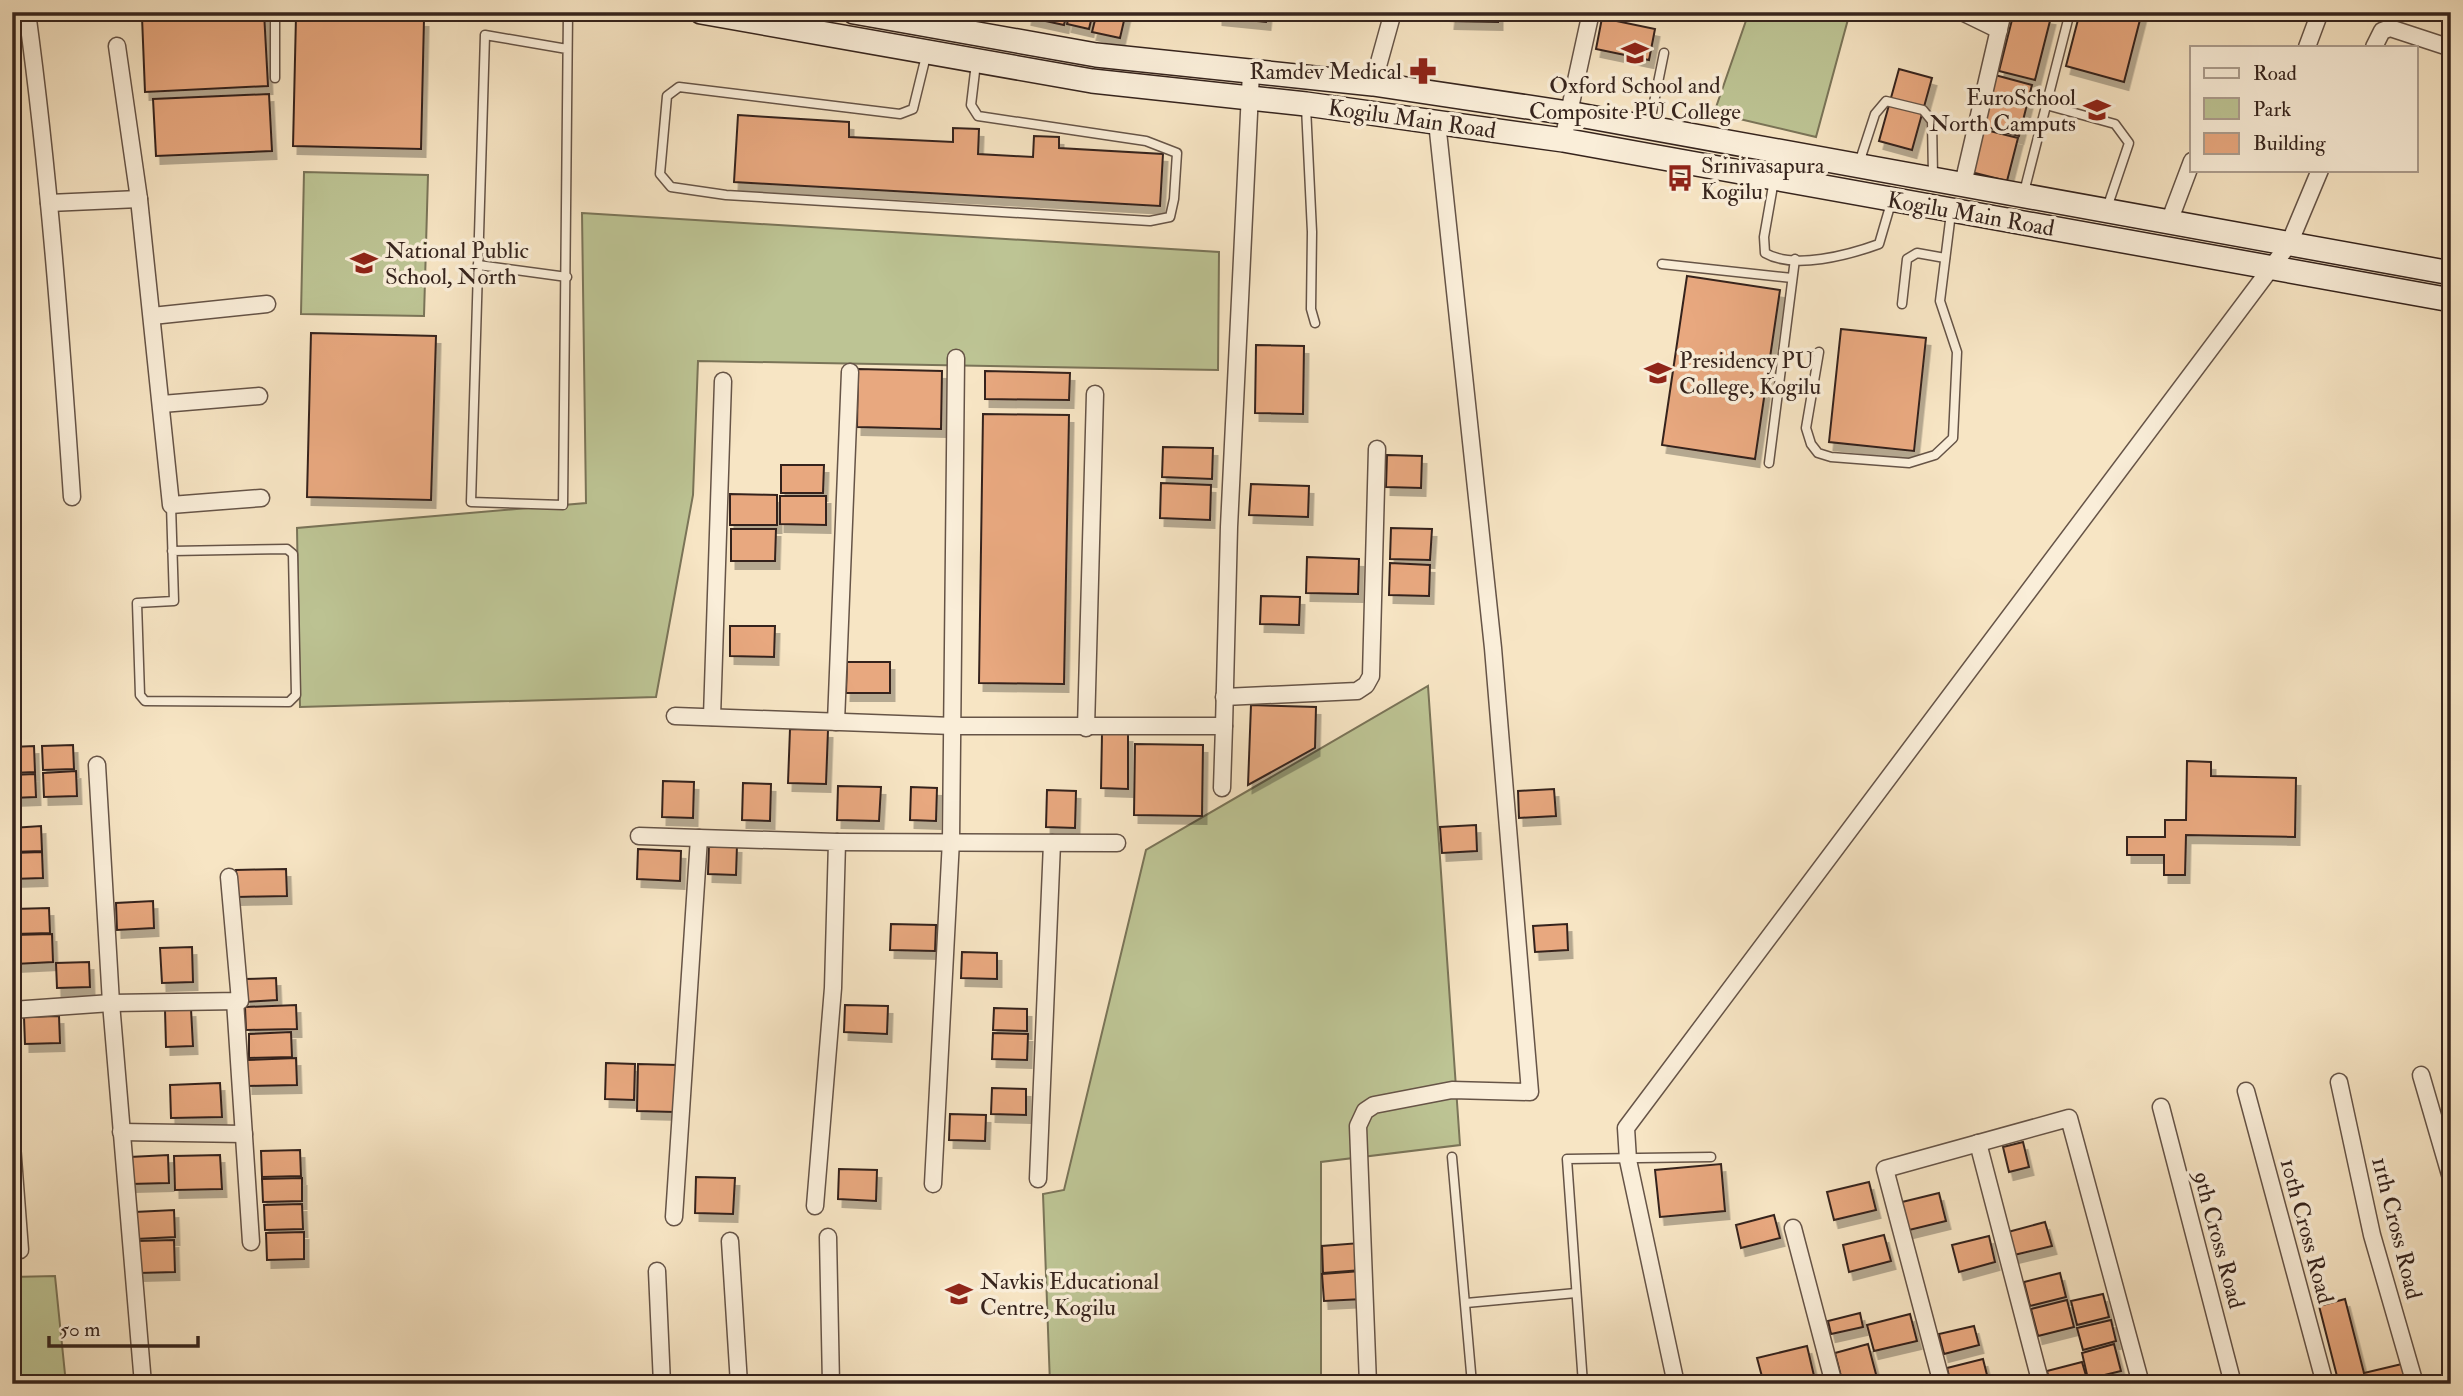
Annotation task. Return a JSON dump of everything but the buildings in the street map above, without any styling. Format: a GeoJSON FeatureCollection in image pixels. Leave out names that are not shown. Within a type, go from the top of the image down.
{"type":"FeatureCollection","features":[{"type":"Feature","properties":{"kind":"main road","name":"Kogilu Main Road"},"geometry":{"type":"LineString","coordinates":[[701,12],[1092,81],[1306,104],[1563,139],[2451,300]]}},
{"type":"Feature","properties":{"kind":"main road","name":"Kogilu Main Road"},"geometry":{"type":"LineString","coordinates":[[854,12],[1096,55],[1373,84],[1568,113],[1648,130],[1933,178],[2451,273]]}},
{"type":"Feature","properties":{"kind":"street"},"geometry":{"type":"LineString","coordinates":[[27,12],[49,203],[72,497]]}},
{"type":"Feature","properties":{"kind":"street"},"geometry":{"type":"LineString","coordinates":[[1373,84],[1393,12]]}},
{"type":"Feature","properties":{"kind":"street"},"geometry":{"type":"LineString","coordinates":[[1563,139],[1591,12]]}},
{"type":"Feature","properties":{"kind":"street"},"geometry":{"type":"LineString","coordinates":[[1962,12],[1999,30]]}},
{"type":"Feature","properties":{"kind":"street"},"geometry":{"type":"LineString","coordinates":[[1964,184],[2003,12]]}},
{"type":"Feature","properties":{"kind":"street"},"geometry":{"type":"LineString","coordinates":[[2307,46],[2320,12]]}},
{"type":"Feature","properties":{"kind":"street"},"geometry":{"type":"LineString","coordinates":[[2374,46],[2382,31],[2390,28],[2451,48]]}},
{"type":"Feature","properties":{"kind":"street"},"geometry":{"type":"LineString","coordinates":[[117,46],[139,199],[171,505],[261,498]]}},
{"type":"Feature","properties":{"kind":"street"},"geometry":{"type":"LineString","coordinates":[[1222,788],[1251,72]]}},
{"type":"Feature","properties":{"kind":"street"},"geometry":{"type":"LineString","coordinates":[[1368,1384],[1358,1126],[1365,1111],[1374,1105],[1452,1090],[1530,1092],[1493,648],[1437,122]]}},
{"type":"Feature","properties":{"kind":"street"},"geometry":{"type":"LineString","coordinates":[[2168,222],[2190,166]]}},
{"type":"Feature","properties":{"kind":"street"},"geometry":{"type":"LineString","coordinates":[[1676,1384],[1628,1160],[1626,1128],[2289,244],[2319,172]]}},
{"type":"Feature","properties":{"kind":"street"},"geometry":{"type":"LineString","coordinates":[[49,203],[139,199]]}},
{"type":"Feature","properties":{"kind":"street"},"geometry":{"type":"LineString","coordinates":[[152,316],[267,304]]}},
{"type":"Feature","properties":{"kind":"street"},"geometry":{"type":"LineString","coordinates":[[933,1184],[951,840],[956,358]]}},
{"type":"Feature","properties":{"kind":"street"},"geometry":{"type":"LineString","coordinates":[[836,722],[850,372]]}},
{"type":"Feature","properties":{"kind":"street"},"geometry":{"type":"LineString","coordinates":[[712,717],[723,381]]}},
{"type":"Feature","properties":{"kind":"street"},"geometry":{"type":"LineString","coordinates":[[1086,728],[1095,394]]}},
{"type":"Feature","properties":{"kind":"street"},"geometry":{"type":"LineString","coordinates":[[162,404],[259,396]]}},
{"type":"Feature","properties":{"kind":"street"},"geometry":{"type":"LineString","coordinates":[[1224,696],[1357,691],[1366,685],[1371,676],[1377,449]]}},
{"type":"Feature","properties":{"kind":"street"},"geometry":{"type":"LineString","coordinates":[[675,716],[953,726],[1224,726]]}},
{"type":"Feature","properties":{"kind":"street"},"geometry":{"type":"LineString","coordinates":[[97,765],[111,1003],[142,1384]]}},
{"type":"Feature","properties":{"kind":"street"},"geometry":{"type":"LineString","coordinates":[[639,836],[836,842],[951,840],[1117,843]]}},
{"type":"Feature","properties":{"kind":"street"},"geometry":{"type":"LineString","coordinates":[[674,1217],[699,838]]}},
{"type":"Feature","properties":{"kind":"street"},"geometry":{"type":"LineString","coordinates":[[815,1206],[833,988],[836,842]]}},
{"type":"Feature","properties":{"kind":"street"},"geometry":{"type":"LineString","coordinates":[[1038,1179],[1052,843]]}},
{"type":"Feature","properties":{"kind":"street"},"geometry":{"type":"LineString","coordinates":[[12,1010],[111,1003],[240,1001],[229,877]]}},
{"type":"Feature","properties":{"kind":"street"},"geometry":{"type":"LineString","coordinates":[[235,1001],[251,1242]]}},
{"type":"Feature","properties":{"kind":"street"},"geometry":{"type":"LineString","coordinates":[[2421,1075],[2451,1178]]}},
{"type":"Feature","properties":{"kind":"street","name":"11th Cross Road"},"geometry":{"type":"LineString","coordinates":[[2339,1082],[2372,1235],[2415,1384]]}},
{"type":"Feature","properties":{"kind":"street","name":"10th Cross Road"},"geometry":{"type":"LineString","coordinates":[[2246,1091],[2325,1384]]}},
{"type":"Feature","properties":{"kind":"street","name":"9th Cross Road"},"geometry":{"type":"LineString","coordinates":[[2161,1107],[2234,1384]]}},
{"type":"Feature","properties":{"kind":"street"},"geometry":{"type":"LineString","coordinates":[[1942,1384],[1885,1169],[2069,1118],[2141,1384]]}},
{"type":"Feature","properties":{"kind":"street"},"geometry":{"type":"LineString","coordinates":[[121,1132],[244,1134]]}},
{"type":"Feature","properties":{"kind":"street"},"geometry":{"type":"LineString","coordinates":[[1978,1143],[2041,1384]]}},
{"type":"Feature","properties":{"kind":"street"},"geometry":{"type":"LineString","coordinates":[[12,1145],[20,1250]]}},
{"type":"Feature","properties":{"kind":"street"},"geometry":{"type":"LineString","coordinates":[[1793,1228],[1834,1384]]}},
{"type":"Feature","properties":{"kind":"street"},"geometry":{"type":"LineString","coordinates":[[828,1237],[831,1384]]}},
{"type":"Feature","properties":{"kind":"street"},"geometry":{"type":"LineString","coordinates":[[730,1241],[739,1384]]}},
{"type":"Feature","properties":{"kind":"street"},"geometry":{"type":"LineString","coordinates":[[657,1271],[662,1384]]}},
{"type":"Feature","properties":{"kind":"lane"},"geometry":{"type":"LineString","coordinates":[[275,12],[275,78]]}},
{"type":"Feature","properties":{"kind":"lane"},"geometry":{"type":"LineString","coordinates":[[567,49],[485,35],[471,502],[563,505],[568,12]]}},
{"type":"Feature","properties":{"kind":"lane"},"geometry":{"type":"LineString","coordinates":[[2023,195],[2070,12]]}},
{"type":"Feature","properties":{"kind":"lane"},"geometry":{"type":"LineString","coordinates":[[927,52],[913,109],[900,114],[679,87],[667,96],[660,174],[671,187],[726,195],[1150,221],[1170,216],[1177,153],[1146,141],[978,116],[971,106],[976,61]]}},
{"type":"Feature","properties":{"kind":"lane"},"geometry":{"type":"LineString","coordinates":[[1648,130],[1664,53]]}},
{"type":"Feature","properties":{"kind":"lane"},"geometry":{"type":"LineString","coordinates":[[1858,166],[1875,114],[1886,101],[1923,110],[1932,121],[1933,178]]}},
{"type":"Feature","properties":{"kind":"lane"},"geometry":{"type":"LineString","coordinates":[[1306,104],[1312,232],[1311,309],[1315,323]]}},
{"type":"Feature","properties":{"kind":"lane"},"geometry":{"type":"LineString","coordinates":[[2046,105],[2115,124],[2129,143],[2107,211]]}},
{"type":"Feature","properties":{"kind":"lane"},"geometry":{"type":"LineString","coordinates":[[1774,179],[1765,227],[1765,253],[1774,259],[1828,259],[1879,244],[1892,200]]}},
{"type":"Feature","properties":{"kind":"lane"},"geometry":{"type":"LineString","coordinates":[[1819,352],[1806,428],[1811,444],[1818,453],[1831,457],[1909,463],[1935,454],[1953,438],[1957,352],[1940,301],[1951,210]]}},
{"type":"Feature","properties":{"kind":"lane"},"geometry":{"type":"LineString","coordinates":[[1902,304],[1907,259],[1917,253],[1945,258]]}},
{"type":"Feature","properties":{"kind":"lane"},"geometry":{"type":"LineString","coordinates":[[1769,463],[1795,259]]}},
{"type":"Feature","properties":{"kind":"lane"},"geometry":{"type":"LineString","coordinates":[[1662,264],[1792,278]]}},
{"type":"Feature","properties":{"kind":"lane"},"geometry":{"type":"LineString","coordinates":[[478,265],[567,277]]}},
{"type":"Feature","properties":{"kind":"lane"},"geometry":{"type":"LineString","coordinates":[[171,505],[172,551],[174,601],[137,603],[140,695],[145,701],[289,702],[296,695],[293,554],[287,549],[172,551]]}},
{"type":"Feature","properties":{"kind":"lane"},"geometry":{"type":"LineString","coordinates":[[1452,1157],[1472,1384]]}},
{"type":"Feature","properties":{"kind":"lane"},"geometry":{"type":"LineString","coordinates":[[1583,1384],[1567,1159],[1711,1157]]}},
{"type":"Feature","properties":{"kind":"lane"},"geometry":{"type":"LineString","coordinates":[[1466,1303],[1576,1293]]}},
{"type":"Feature","properties":{"kind":"green space"},"geometry":{"type":"Polygon","coordinates":[[[1749,12],[1850,12],[1816,137],[1714,113],[1749,12]]]}},
{"type":"Feature","properties":{"kind":"green space"},"geometry":{"type":"Polygon","coordinates":[[[304,172],[428,175],[424,316],[301,314],[304,172]]]}},
{"type":"Feature","properties":{"kind":"green space"},"geometry":{"type":"Polygon","coordinates":[[[582,213],[1219,252],[1218,370],[698,361],[693,495],[656,697],[300,707],[297,528],[586,503],[582,213]]]}},
{"type":"Feature","properties":{"kind":"green space"},"geometry":{"type":"Polygon","coordinates":[[[1428,686],[1460,1145],[1321,1162],[1321,1384],[1050,1384],[1043,1194],[1064,1190],[1146,850],[1428,686]]]}},
{"type":"Feature","properties":{"kind":"green space"},"geometry":{"type":"Polygon","coordinates":[[[55,1276],[66,1384],[12,1384],[12,1277],[55,1276]]]}},
{"type":"Feature","properties":{"kind":"place","name":"Oxford School and Composite PU College"},"geometry":{"type":"Point","coordinates":[1635,53]}},
{"type":"Feature","properties":{"kind":"place","name":"Ramdev Medical"},"geometry":{"type":"Point","coordinates":[1423,71]}},
{"type":"Feature","properties":{"kind":"place","name":"EuroSchool North Camputs"},"geometry":{"type":"Point","coordinates":[2097,110]}},
{"type":"Feature","properties":{"kind":"place","name":"Srinivasapura Kogilu"},"geometry":{"type":"Point","coordinates":[1680,178]}},
{"type":"Feature","properties":{"kind":"place","name":"National Public School, North"},"geometry":{"type":"Point","coordinates":[364,263]}},
{"type":"Feature","properties":{"kind":"place","name":"Presidency PU College, Kogilu"},"geometry":{"type":"Point","coordinates":[1658,373]}},
{"type":"Feature","properties":{"kind":"place","name":"Navkis Educational Centre, Kogilu"},"geometry":{"type":"Point","coordinates":[959,1294]}}]}
